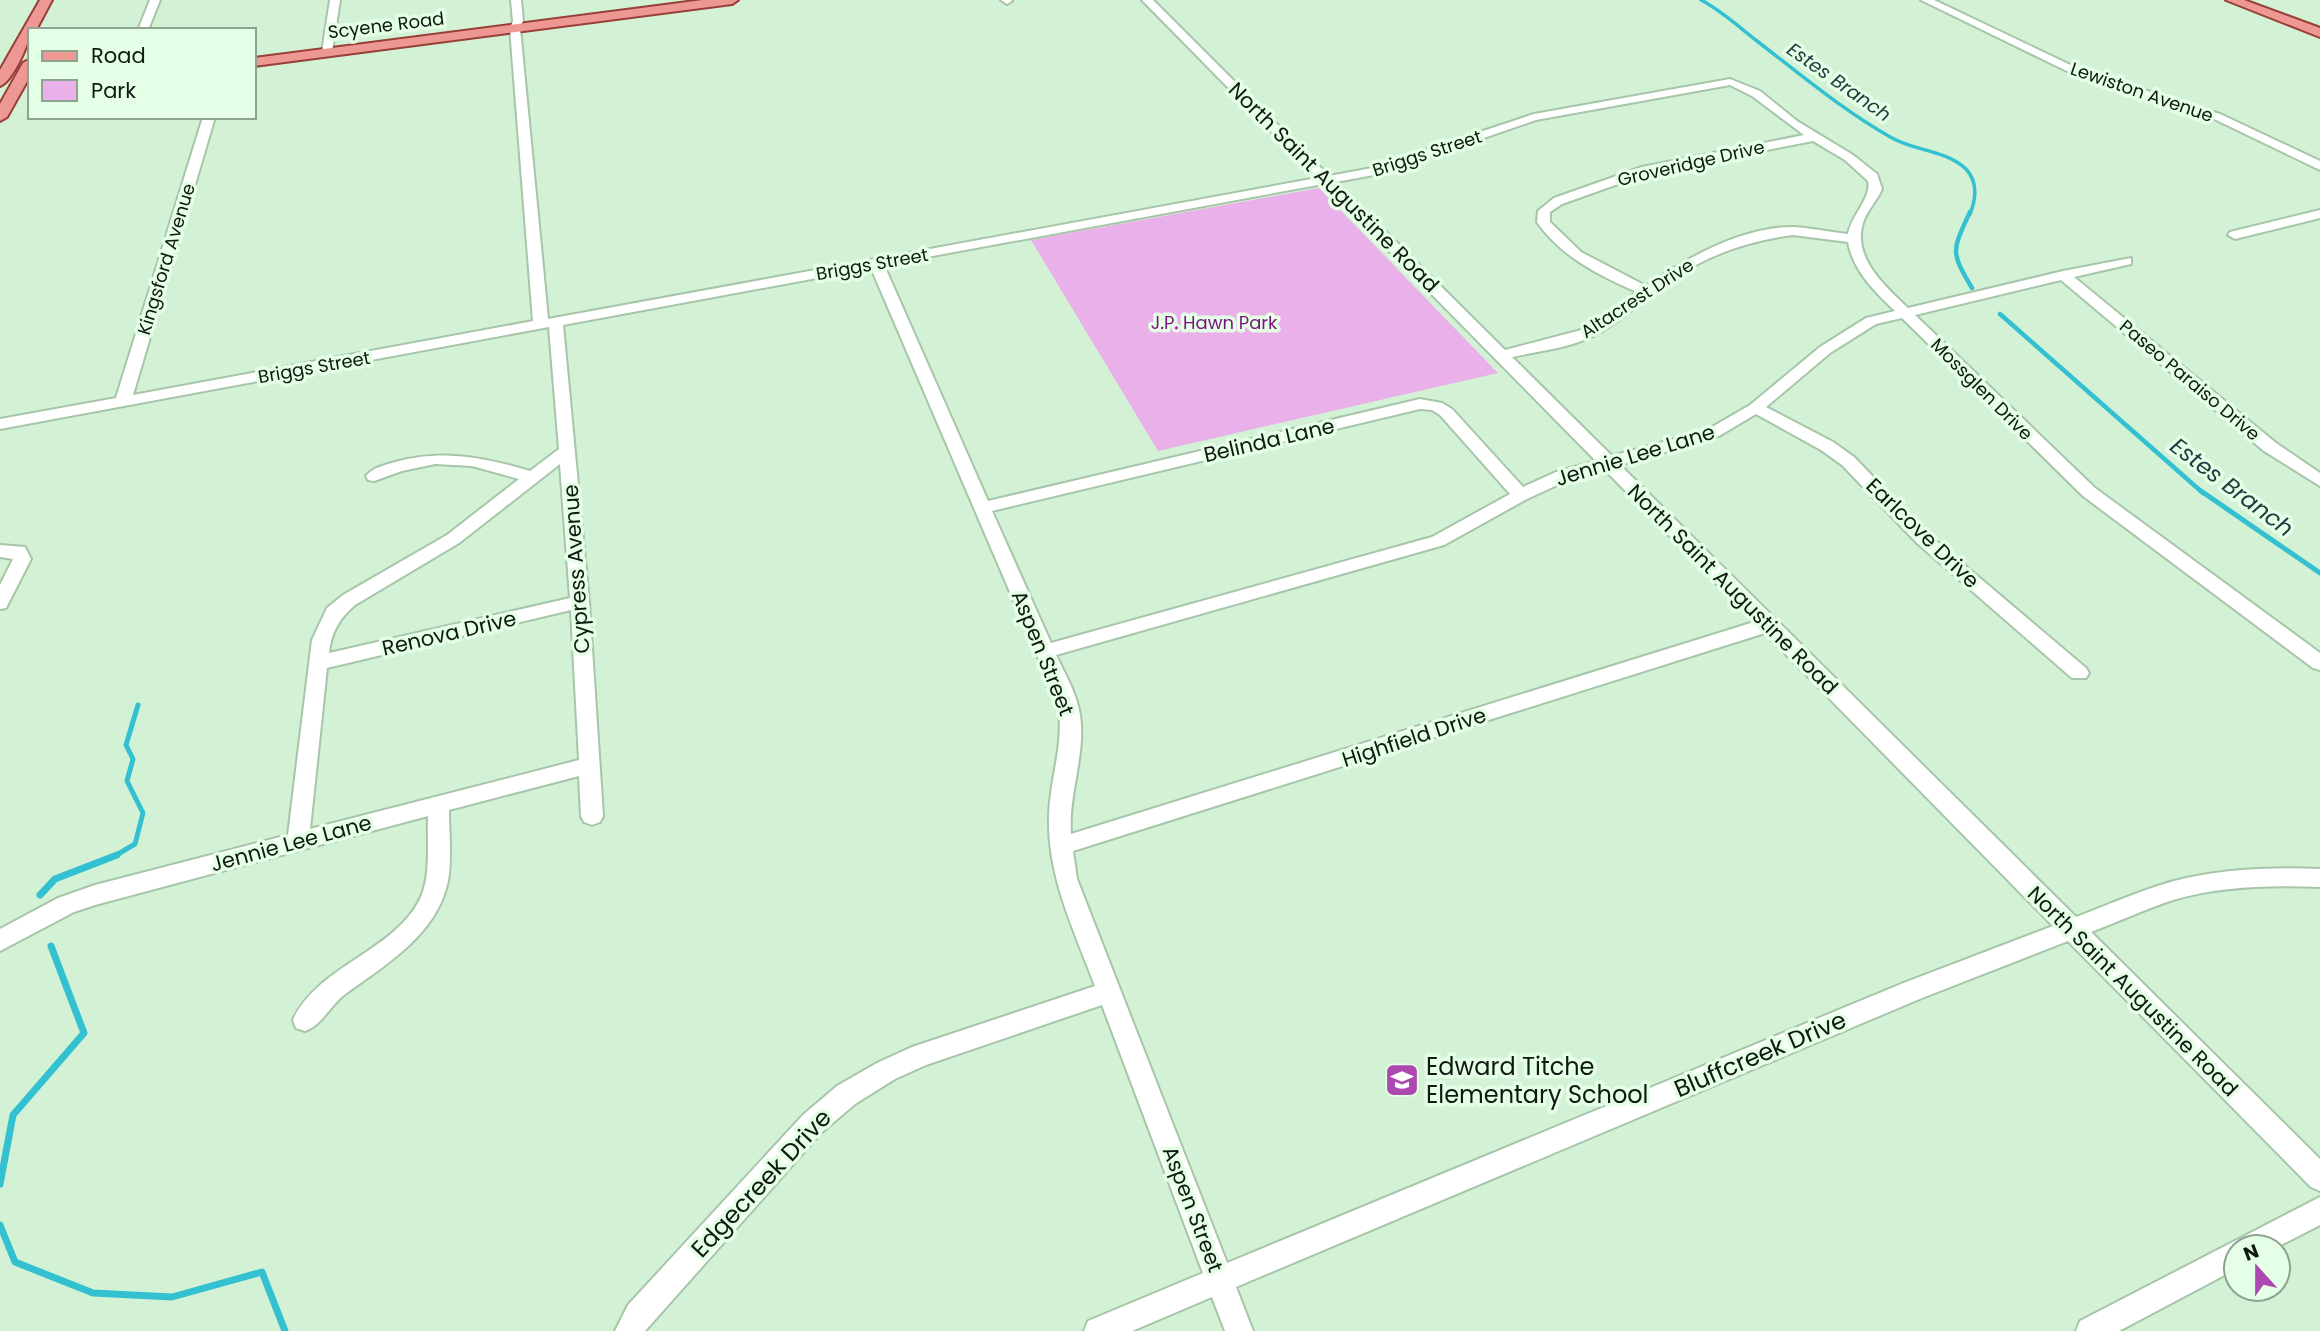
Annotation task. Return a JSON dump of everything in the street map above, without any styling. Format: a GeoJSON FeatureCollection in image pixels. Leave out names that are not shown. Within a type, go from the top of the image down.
{"type":"FeatureCollection","features":[{"type":"Feature","properties":{"kind":"main road"},"geometry":{"type":"LineString","coordinates":[[31,28],[47,0]]}},
{"type":"Feature","properties":{"kind":"main road","name":"Scyene Road"},"geometry":{"type":"LineString","coordinates":[[256,62],[328,49],[679,0]]}},
{"type":"Feature","properties":{"kind":"main road","name":"Scyene Road"},"geometry":{"type":"LineString","coordinates":[[517,24],[732,0]]}},
{"type":"Feature","properties":{"kind":"main road"},"geometry":{"type":"LineString","coordinates":[[2232,0],[2320,33]]}},
{"type":"Feature","properties":{"kind":"main road"},"geometry":{"type":"LineString","coordinates":[[2251,0],[2320,25]]}},
{"type":"Feature","properties":{"kind":"main road"},"geometry":{"type":"LineString","coordinates":[[0,82],[28,33]]}},
{"type":"Feature","properties":{"kind":"main road","name":"Scyene Road"},"geometry":{"type":"LineString","coordinates":[[256,55],[328,49]]}},
{"type":"Feature","properties":{"kind":"main road"},"geometry":{"type":"LineString","coordinates":[[0,117],[28,66]]}},
{"type":"Feature","properties":{"kind":"street"},"geometry":{"type":"LineString","coordinates":[[145,28],[155,0]]}},
{"type":"Feature","properties":{"kind":"street"},"geometry":{"type":"LineString","coordinates":[[328,49],[335,0]]}},
{"type":"Feature","properties":{"kind":"street","name":"Cypress Avenue"},"geometry":{"type":"LineString","coordinates":[[516,0],[549,324],[568,450],[592,816]]}},
{"type":"Feature","properties":{"kind":"street","name":"North Saint Augustine Road"},"geometry":{"type":"LineString","coordinates":[[1147,0],[2320,1178]]}},
{"type":"Feature","properties":{"kind":"street","name":"Lewiston Avenue"},"geometry":{"type":"LineString","coordinates":[[1926,0],[2077,72],[2216,116],[2320,166]]}},
{"type":"Feature","properties":{"kind":"street","name":"Briggs Street"},"geometry":{"type":"LineString","coordinates":[[0,424],[1391,167],[1534,117],[1722,83],[1737,83],[1764,98],[1783,116],[1814,137]]}},
{"type":"Feature","properties":{"kind":"street","name":"Kingsford Avenue"},"geometry":{"type":"LineString","coordinates":[[123,401],[208,119]]}},
{"type":"Feature","properties":{"kind":"street"},"geometry":{"type":"LineString","coordinates":[[1814,137],[1854,161],[1876,183],[1873,198],[1856,224],[1853,239]]}},
{"type":"Feature","properties":{"kind":"street","name":"Groveridge Drive"},"geometry":{"type":"LineString","coordinates":[[1646,291],[1608,274],[1569,248],[1543,222],[1545,211],[1568,197],[1646,170],[1814,137]]}},
{"type":"Feature","properties":{"kind":"street"},"geometry":{"type":"LineString","coordinates":[[2235,235],[2320,214]]}},
{"type":"Feature","properties":{"kind":"street","name":"Altacrest Drive"},"geometry":{"type":"LineString","coordinates":[[1502,355],[1572,340],[1590,332],[1694,260],[1724,247],[1764,235],[1793,231],[1853,239]]}},
{"type":"Feature","properties":{"kind":"street","name":"Mossglen Drive"},"geometry":{"type":"LineString","coordinates":[[1853,239],[1860,263],[1867,274],[2089,492],[2320,663]]}},
{"type":"Feature","properties":{"kind":"street","name":"Jennie Lee Lane"},"geometry":{"type":"LineString","coordinates":[[1046,651],[1438,541],[1521,495],[1562,476],[1713,433],[1756,408],[1825,350],[1871,321],[2126,261]]}},
{"type":"Feature","properties":{"kind":"street","name":"Aspen Street"},"geometry":{"type":"LineString","coordinates":[[876,263],[1068,704],[1074,729],[1061,796],[1060,846],[1066,879],[1239,1331]]}},
{"type":"Feature","properties":{"kind":"street","name":"Paseo Paraiso Drive"},"geometry":{"type":"LineString","coordinates":[[2063,275],[2270,447],[2320,481]]}},
{"type":"Feature","properties":{"kind":"street","name":"Belinda Lane"},"geometry":{"type":"LineString","coordinates":[[981,508],[1420,404],[1436,406],[1446,412],[1521,495]]}},
{"type":"Feature","properties":{"kind":"street","name":"Earlcove Drive"},"geometry":{"type":"LineString","coordinates":[[1756,408],[1827,446],[1848,461],[1932,547],[2080,673]]}},
{"type":"Feature","properties":{"kind":"street"},"geometry":{"type":"LineString","coordinates":[[298,841],[318,663],[327,625],[349,600],[453,539],[568,450]]}},
{"type":"Feature","properties":{"kind":"street"},"geometry":{"type":"LineString","coordinates":[[374,476],[398,465],[439,458],[476,461],[533,478]]}},
{"type":"Feature","properties":{"kind":"street"},"geometry":{"type":"LineString","coordinates":[[0,551],[19,551],[22,559],[0,603]]}},
{"type":"Feature","properties":{"kind":"street","name":"Renova Drive"},"geometry":{"type":"LineString","coordinates":[[318,663],[580,602]]}},
{"type":"Feature","properties":{"kind":"street","name":"Highfield Drive"},"geometry":{"type":"LineString","coordinates":[[1060,846],[1768,625]]}},
{"type":"Feature","properties":{"kind":"street","name":"Jennie Lee Lane"},"geometry":{"type":"LineString","coordinates":[[0,941],[45,915],[95,895],[589,765]]}},
{"type":"Feature","properties":{"kind":"street"},"geometry":{"type":"LineString","coordinates":[[305,1020],[331,991],[394,945],[418,920],[430,900],[437,879],[439,804]]}},
{"type":"Feature","properties":{"kind":"street","name":"Bluffcreek Drive"},"geometry":{"type":"LineString","coordinates":[[1098,1331],[1914,990],[2172,891],[2216,881],[2292,876],[2320,878]]}},
{"type":"Feature","properties":{"kind":"street","name":"Edgecreek Drive"},"geometry":{"type":"LineString","coordinates":[[629,1331],[638,1315],[812,1124],[846,1095],[886,1071],[921,1055],[1111,991]]}},
{"type":"Feature","properties":{"kind":"street"},"geometry":{"type":"LineString","coordinates":[[2276,1233],[2320,1210]]}},
{"type":"Feature","properties":{"kind":"street"},"geometry":{"type":"LineString","coordinates":[[2090,1331],[2222,1261]]}},
{"type":"Feature","properties":{"kind":"green space","name":"J.P. Hawn Park"},"geometry":{"type":"Polygon","coordinates":[[[1319,188],[1498,373],[1158,451],[1031,240],[1319,188]]]}},
{"type":"Feature","properties":{"kind":"waterway","name":"Estes Branch"},"geometry":{"type":"LineString","coordinates":[[1701,0],[1874,127],[1901,142],[1949,158],[1966,169],[1973,179],[1975,191],[1970,214]]}},
{"type":"Feature","properties":{"kind":"waterway","name":"Estes Branch"},"geometry":{"type":"LineString","coordinates":[[1970,212],[1956,251],[1960,266],[1972,288]]}},
{"type":"Feature","properties":{"kind":"waterway","name":"Estes Branch"},"geometry":{"type":"LineString","coordinates":[[2000,314],[2203,493]]}},
{"type":"Feature","properties":{"kind":"waterway","name":"Estes Branch"},"geometry":{"type":"LineString","coordinates":[[2201,491],[2320,573]]}},
{"type":"Feature","properties":{"kind":"waterway"},"geometry":{"type":"LineString","coordinates":[[115,856],[135,844],[143,813],[127,781],[133,759],[126,745],[138,705]]}},
{"type":"Feature","properties":{"kind":"waterway"},"geometry":{"type":"LineString","coordinates":[[40,895],[55,879],[115,856]]}},
{"type":"Feature","properties":{"kind":"waterway"},"geometry":{"type":"LineString","coordinates":[[0,1184],[13,1115],[84,1033],[51,946]]}},
{"type":"Feature","properties":{"kind":"waterway"},"geometry":{"type":"LineString","coordinates":[[0,1225],[15,1262],[93,1293],[172,1297],[262,1272],[285,1331]]}},
{"type":"Feature","properties":{"kind":"place","name":"Edward Titche Elementary School"},"geometry":{"type":"Point","coordinates":[1402,1080]}}]}
